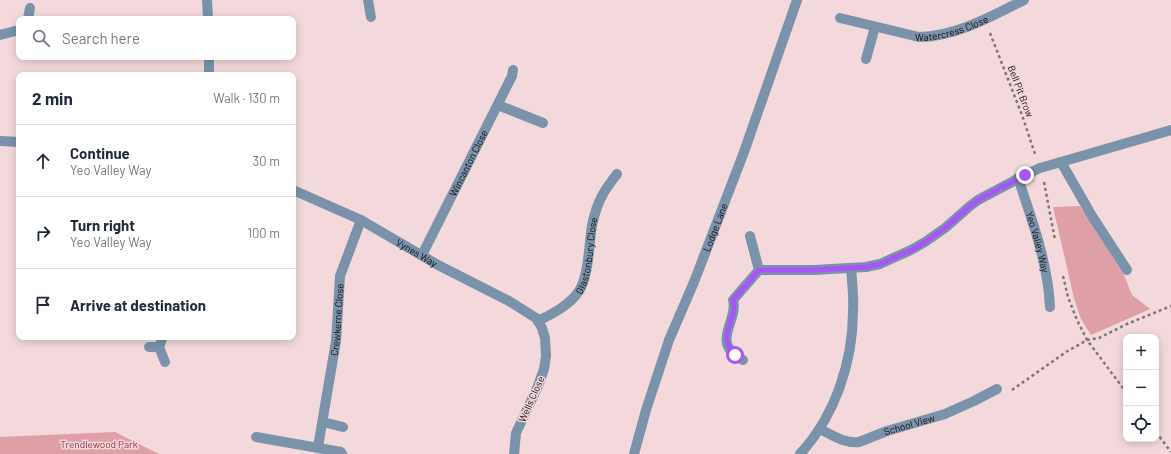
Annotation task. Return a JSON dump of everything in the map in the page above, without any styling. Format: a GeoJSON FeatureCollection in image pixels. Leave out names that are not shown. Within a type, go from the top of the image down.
{"type":"FeatureCollection","features":[{"type":"Feature","properties":{"kind":"street"},"geometry":{"type":"LineString","coordinates":[[207,0],[208,16]]}},
{"type":"Feature","properties":{"kind":"street"},"geometry":{"type":"LineString","coordinates":[[368,0],[371,17]]}},
{"type":"Feature","properties":{"kind":"street","name":"Lodge Lane"},"geometry":{"type":"LineString","coordinates":[[634,454],[646,410],[669,340],[694,282],[741,159],[797,0]]}},
{"type":"Feature","properties":{"kind":"street","name":"Watercress Close"},"geometry":{"type":"LineString","coordinates":[[840,18],[919,37],[928,37],[947,34],[985,20],[1024,0]]}},
{"type":"Feature","properties":{"kind":"street"},"geometry":{"type":"LineString","coordinates":[[29,16],[30,8]]}},
{"type":"Feature","properties":{"kind":"street"},"geometry":{"type":"LineString","coordinates":[[866,59],[875,26]]}},
{"type":"Feature","properties":{"kind":"street"},"geometry":{"type":"LineString","coordinates":[[0,35],[16,31]]}},
{"type":"Feature","properties":{"kind":"street"},"geometry":{"type":"LineString","coordinates":[[209,60],[209,72]]}},
{"type":"Feature","properties":{"kind":"street","name":"Wincanton Close"},"geometry":{"type":"LineString","coordinates":[[422,255],[498,105],[512,76],[513,70]]}},
{"type":"Feature","properties":{"kind":"street"},"geometry":{"type":"LineString","coordinates":[[498,105],[543,123]]}},
{"type":"Feature","properties":{"kind":"street"},"geometry":{"type":"LineString","coordinates":[[743,360],[732,352],[727,341],[727,333],[734,306],[733,300],[759,270],[814,270],[866,267],[880,264],[912,250],[945,228],[978,200],[1018,178],[1040,168],[1171,130]]}},
{"type":"Feature","properties":{"kind":"street"},"geometry":{"type":"LineString","coordinates":[[0,141],[16,142]]}},
{"type":"Feature","properties":{"kind":"street"},"geometry":{"type":"LineString","coordinates":[[1061,162],[1092,216],[1127,270]]}},
{"type":"Feature","properties":{"kind":"street","name":"Glastonbury Close"},"geometry":{"type":"LineString","coordinates":[[538,321],[567,304],[580,290],[585,275],[595,214],[601,197],[617,174]]}},
{"type":"Feature","properties":{"kind":"street","name":"Yeo Valley Way"},"geometry":{"type":"LineString","coordinates":[[1018,178],[1041,252],[1049,288],[1050,307]]}},
{"type":"Feature","properties":{"kind":"street","name":"Vynes Way"},"geometry":{"type":"LineString","coordinates":[[296,191],[361,220],[438,265],[509,301],[534,316],[538,321]]}},
{"type":"Feature","properties":{"kind":"street","name":"Crewkerne Close"},"geometry":{"type":"LineString","coordinates":[[318,447],[336,341],[340,276],[361,220]]}},
{"type":"Feature","properties":{"kind":"street"},"geometry":{"type":"LineString","coordinates":[[750,236],[759,270]]}},
{"type":"Feature","properties":{"kind":"street"},"geometry":{"type":"LineString","coordinates":[[800,454],[820,429],[838,391],[849,352],[853,312],[851,268]]}},
{"type":"Feature","properties":{"kind":"street","name":"Wells Close"},"geometry":{"type":"LineString","coordinates":[[514,454],[516,433],[538,386],[544,369],[546,356],[545,338],[538,321]]}},
{"type":"Feature","properties":{"kind":"street"},"geometry":{"type":"LineString","coordinates":[[157,344],[165,362]]}},
{"type":"Feature","properties":{"kind":"street","name":"School View"},"geometry":{"type":"LineString","coordinates":[[820,429],[840,439],[855,443],[887,431],[945,414],[997,389]]}},
{"type":"Feature","properties":{"kind":"street"},"geometry":{"type":"LineString","coordinates":[[322,422],[343,427]]}},
{"type":"Feature","properties":{"kind":"street"},"geometry":{"type":"LineString","coordinates":[[256,437],[318,447],[341,452],[342,454]]}},
{"type":"Feature","properties":{"kind":"path","name":"Bell Pit Brow"},"geometry":{"type":"LineString","coordinates":[[985,20],[1022,115],[1040,168],[1046,188],[1056,243]]}},
{"type":"Feature","properties":{"kind":"path"},"geometry":{"type":"LineString","coordinates":[[1062,271],[1070,303],[1087,340],[1123,388]]}},
{"type":"Feature","properties":{"kind":"path"},"geometry":{"type":"LineString","coordinates":[[1011,391],[1066,352],[1087,340],[1099,338],[1127,324],[1171,306]]}},
{"type":"Feature","properties":{"kind":"path"},"geometry":{"type":"LineString","coordinates":[[1159,436],[1171,452]]}},
{"type":"Feature","properties":{"kind":"green space"},"geometry":{"type":"Polygon","coordinates":[[[1080,206],[1124,275],[1132,295],[1150,309],[1091,335],[1081,319],[1074,298],[1053,207],[1080,206]]]}},
{"type":"Feature","properties":{"kind":"green space","name":"Trendlewood Park"},"geometry":{"type":"Polygon","coordinates":[[[115,432],[159,454],[0,454],[0,437],[115,432]]]}},
{"type":"Feature","properties":{"kind":"route"},"geometry":{"type":"LineString","coordinates":[[735,355],[730,350],[726,338],[734,306],[733,300],[759,270],[814,270],[866,267],[880,264],[912,250],[937,235],[978,200],[1025,175]]}}]}
